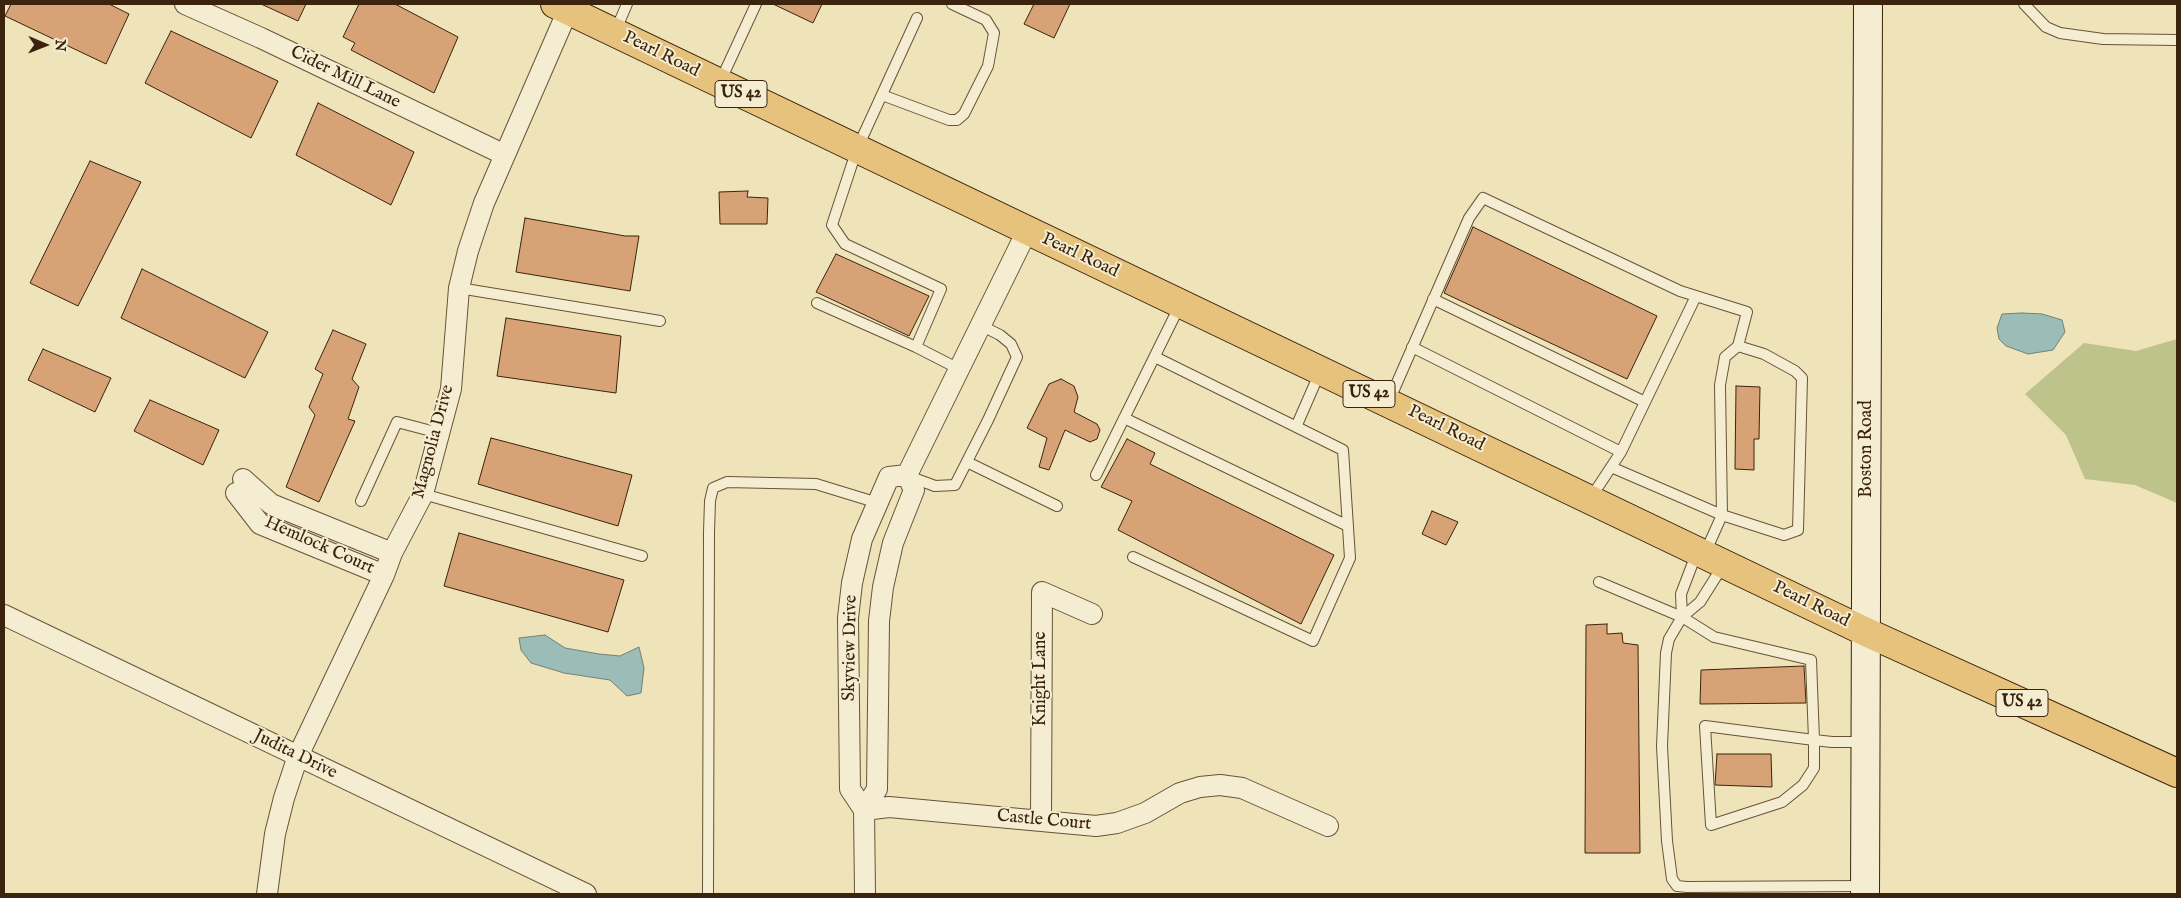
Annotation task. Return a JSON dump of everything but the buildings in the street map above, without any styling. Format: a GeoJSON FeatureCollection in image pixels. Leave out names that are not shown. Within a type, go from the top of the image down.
{"type":"FeatureCollection","features":[{"type":"Feature","properties":{"kind":"main road","name":"Pearl Road"},"geometry":{"type":"LineString","coordinates":[[561,7],[1866,632],[2177,773]]}},
{"type":"Feature","properties":{"kind":"street","name":"Cider Mill Lane"},"geometry":{"type":"LineString","coordinates":[[185,4],[261,38],[505,155]]}},
{"type":"Feature","properties":{"kind":"street","name":"Boston Road"},"geometry":{"type":"LineString","coordinates":[[1865,890],[1868,4]]}},
{"type":"Feature","properties":{"kind":"street","name":"Magnolia Drive"},"geometry":{"type":"LineString","coordinates":[[267,894],[275,834],[284,798],[298,756],[384,575],[392,553],[423,494],[451,389],[459,288],[484,203],[505,155],[561,7]]}},
{"type":"Feature","properties":{"kind":"street"},"geometry":{"type":"LineString","coordinates":[[907,475],[1027,231]]}},
{"type":"Feature","properties":{"kind":"street","name":"Skyview Drive"},"geometry":{"type":"LineString","coordinates":[[907,475],[914,490],[893,543],[883,587],[879,622],[877,789],[864,810],[850,789],[848,618],[852,583],[862,540],[889,477],[907,475]]}},
{"type":"Feature","properties":{"kind":"street","name":"Hemlock Court"},"geometry":{"type":"LineString","coordinates":[[384,575],[260,524],[239,486],[271,504],[392,553]]}},
{"type":"Feature","properties":{"kind":"street","name":"Knight Lane"},"geometry":{"type":"LineString","coordinates":[[1041,820],[1042,592],[1092,614]]}},
{"type":"Feature","properties":{"kind":"street","name":"Judita Drive"},"geometry":{"type":"LineString","coordinates":[[4,615],[574,891]]}},
{"type":"Feature","properties":{"kind":"street","name":"Castle Court"},"geometry":{"type":"LineString","coordinates":[[864,810],[889,807],[1096,826],[1117,823],[1145,814],[1180,793],[1200,787],[1220,785],[1242,788],[1328,826]]}},
{"type":"Feature","properties":{"kind":"street"},"geometry":{"type":"LineString","coordinates":[[864,810],[865,894]]}},
{"type":"Feature","properties":{"kind":"lane"},"geometry":{"type":"LineString","coordinates":[[614,33],[627,4]]}},
{"type":"Feature","properties":{"kind":"lane"},"geometry":{"type":"LineString","coordinates":[[720,84],[756,4]]}},
{"type":"Feature","properties":{"kind":"lane"},"geometry":{"type":"LineString","coordinates":[[882,95],[949,120],[958,120],[964,114],[988,66],[994,33],[986,20],[952,4]]}},
{"type":"Feature","properties":{"kind":"lane"},"geometry":{"type":"LineString","coordinates":[[2024,4],[2046,27],[2060,33],[2103,39],[2177,40]]}},
{"type":"Feature","properties":{"kind":"lane"},"geometry":{"type":"LineString","coordinates":[[916,347],[941,289],[845,244],[832,225],[857,149],[917,18]]}},
{"type":"Feature","properties":{"kind":"lane"},"geometry":{"type":"LineString","coordinates":[[1388,402],[1469,218],[1483,198],[1680,291],[1747,312],[1738,346],[1724,357],[1720,385],[1722,515],[1709,556],[1700,602],[1682,617],[1670,639],[1664,676],[1663,786],[1672,879],[1677,886],[1687,887],[1865,890]]}},
{"type":"Feature","properties":{"kind":"lane"},"geometry":{"type":"LineString","coordinates":[[459,288],[660,321]]}},
{"type":"Feature","properties":{"kind":"lane"},"geometry":{"type":"LineString","coordinates":[[1590,499],[1621,452],[1696,296]]}},
{"type":"Feature","properties":{"kind":"lane"},"geometry":{"type":"LineString","coordinates":[[1433,299],[1645,402]]}},
{"type":"Feature","properties":{"kind":"lane"},"geometry":{"type":"LineString","coordinates":[[817,303],[916,347],[959,369]]}},
{"type":"Feature","properties":{"kind":"lane"},"geometry":{"type":"LineString","coordinates":[[1096,475],[1181,304]]}},
{"type":"Feature","properties":{"kind":"lane"},"geometry":{"type":"LineString","coordinates":[[907,475],[935,486],[955,485],[967,462],[1017,357],[1011,344],[1000,335],[980,325]]}},
{"type":"Feature","properties":{"kind":"lane"},"geometry":{"type":"LineString","coordinates":[[1611,468],[1722,515],[1784,535],[1798,530],[1802,378],[1795,371],[1764,354],[1738,346]]}},
{"type":"Feature","properties":{"kind":"lane"},"geometry":{"type":"LineString","coordinates":[[1412,348],[1621,452]]}},
{"type":"Feature","properties":{"kind":"lane"},"geometry":{"type":"LineString","coordinates":[[1132,557],[1313,641],[1350,558],[1343,450],[1155,357]]}},
{"type":"Feature","properties":{"kind":"lane"},"geometry":{"type":"LineString","coordinates":[[1296,427],[1321,371]]}},
{"type":"Feature","properties":{"kind":"lane"},"geometry":{"type":"LineString","coordinates":[[1124,418],[1348,526]]}},
{"type":"Feature","properties":{"kind":"lane"},"geometry":{"type":"LineString","coordinates":[[361,501],[397,422],[439,433]]}},
{"type":"Feature","properties":{"kind":"lane"},"geometry":{"type":"LineString","coordinates":[[967,462],[1057,506]]}},
{"type":"Feature","properties":{"kind":"lane"},"geometry":{"type":"LineString","coordinates":[[708,894],[709,532],[710,501],[713,488],[727,482],[816,484],[878,503]]}},
{"type":"Feature","properties":{"kind":"lane"},"geometry":{"type":"LineString","coordinates":[[423,494],[642,556]]}},
{"type":"Feature","properties":{"kind":"lane"},"geometry":{"type":"LineString","coordinates":[[1682,617],[1681,594],[1709,556]]}},
{"type":"Feature","properties":{"kind":"lane"},"geometry":{"type":"LineString","coordinates":[[1599,582],[1682,617],[1714,637],[1811,660],[1814,740],[1814,768],[1803,785],[1782,802],[1711,825],[1705,726],[1814,740],[1867,742]]}},
{"type":"Feature","properties":{"kind":"green space"},"geometry":{"type":"Polygon","coordinates":[[[2177,339],[2177,503],[2135,485],[2085,479],[2066,435],[2025,394],[2084,343],[2136,351],[2177,339]]]}},
{"type":"Feature","properties":{"kind":"water"},"geometry":{"type":"Polygon","coordinates":[[[2002,314],[2042,314],[2062,320],[2065,332],[2053,350],[2028,354],[2006,346],[1999,339],[1997,328],[2002,314]]]}},
{"type":"Feature","properties":{"kind":"water"},"geometry":{"type":"Polygon","coordinates":[[[545,635],[565,648],[599,654],[620,656],[639,647],[644,668],[641,693],[627,696],[610,680],[564,673],[531,663],[521,650],[519,638],[545,635]]]}}]}
